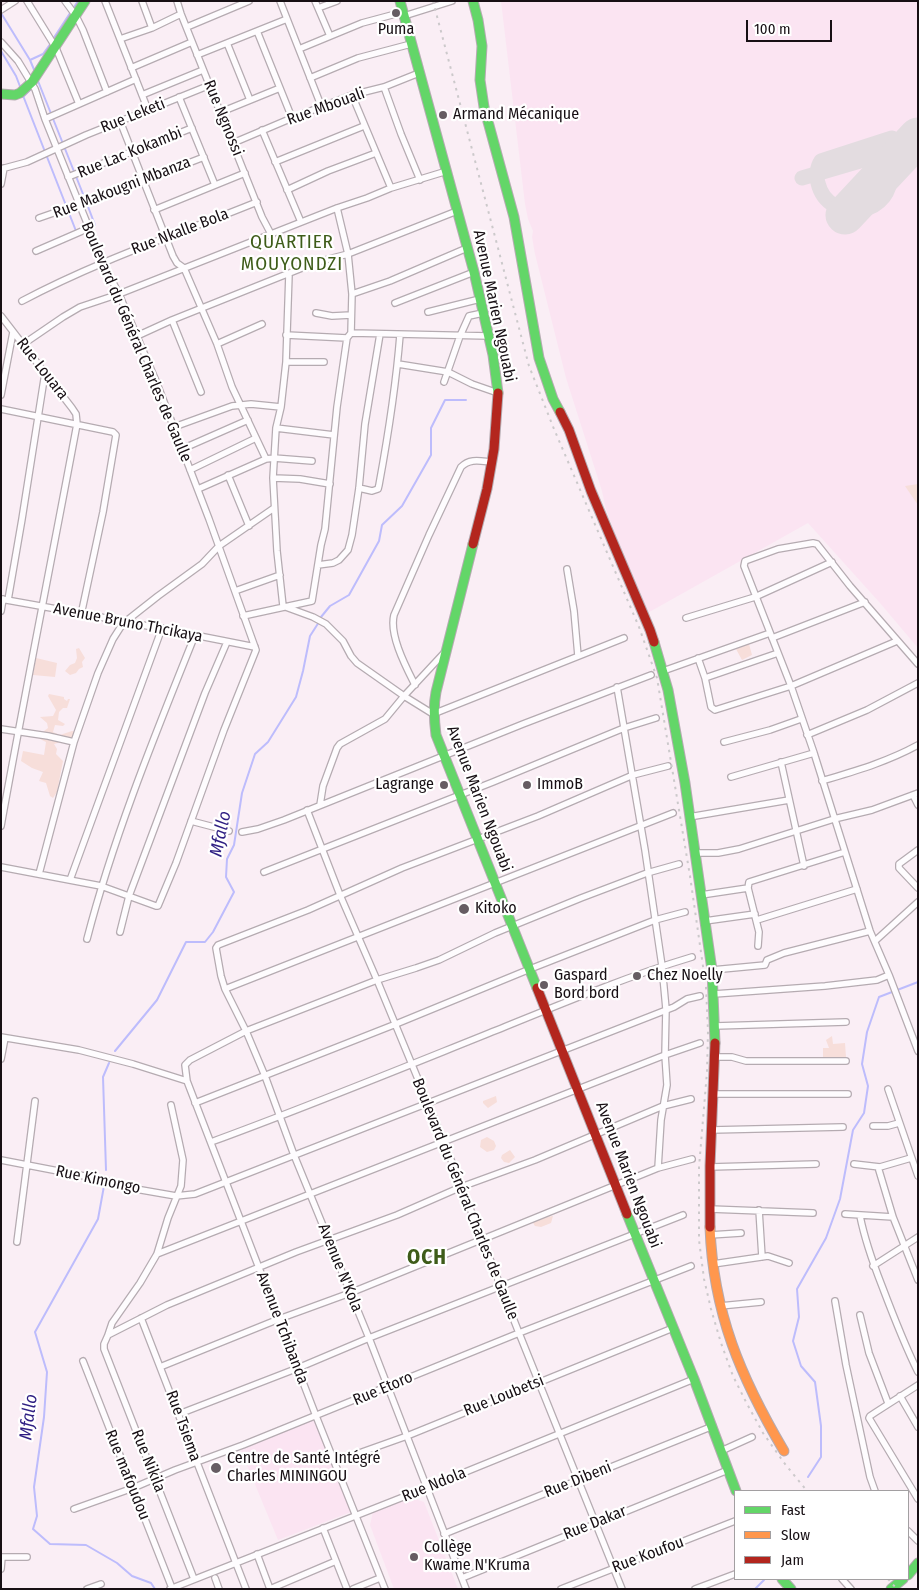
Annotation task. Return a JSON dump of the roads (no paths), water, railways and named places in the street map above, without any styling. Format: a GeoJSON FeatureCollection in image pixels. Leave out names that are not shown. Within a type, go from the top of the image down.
{"type":"FeatureCollection","features":[{"type":"Feature","properties":{"kind":"street"},"geometry":{"type":"LineString","coordinates":[[1,10],[15,1]]}},
{"type":"Feature","properties":{"kind":"street"},"geometry":{"type":"LineString","coordinates":[[27,1],[56,48],[79,104]]}},
{"type":"Feature","properties":{"kind":"street"},"geometry":{"type":"LineString","coordinates":[[65,1],[76,16],[108,92]]}},
{"type":"Feature","properties":{"kind":"street"},"geometry":{"type":"LineString","coordinates":[[1,94],[15,95],[32,82],[85,1]]}},
{"type":"Feature","properties":{"kind":"street"},"geometry":{"type":"LineString","coordinates":[[105,1],[148,110]]}},
{"type":"Feature","properties":{"kind":"street"},"geometry":{"type":"LineString","coordinates":[[142,1],[152,28]]}},
{"type":"Feature","properties":{"kind":"street","name":"Rue Ngnossi"},"geometry":{"type":"LineString","coordinates":[[178,1],[192,42],[271,234]]}},
{"type":"Feature","properties":{"kind":"street"},"geometry":{"type":"LineString","coordinates":[[187,27],[249,1]]}},
{"type":"Feature","properties":{"kind":"street"},"geometry":{"type":"LineString","coordinates":[[280,1],[322,108]]}},
{"type":"Feature","properties":{"kind":"street"},"geometry":{"type":"LineString","coordinates":[[315,1],[330,36]]}},
{"type":"Feature","properties":{"kind":"street"},"geometry":{"type":"LineString","coordinates":[[318,8],[337,1]]}},
{"type":"Feature","properties":{"kind":"street","name":"Avenue Marien Ngouabi"},"geometry":{"type":"LineString","coordinates":[[400,1],[474,272],[489,336],[498,393],[492,462],[433,714],[436,735],[694,1379],[736,1490]]}},
{"type":"Feature","properties":{"kind":"street"},"geometry":{"type":"LineString","coordinates":[[473,1],[482,46],[480,80],[484,107],[514,217],[539,358],[553,399],[569,430],[591,491],[650,630],[663,671],[674,718],[705,921],[714,994],[715,1057],[710,1167],[710,1235],[713,1264],[724,1322],[742,1374],[755,1401],[784,1451]]}},
{"type":"Feature","properties":{"kind":"street"},"geometry":{"type":"LineString","coordinates":[[299,49],[362,23],[450,2]]}},
{"type":"Feature","properties":{"kind":"street"},"geometry":{"type":"LineString","coordinates":[[120,39],[152,28],[181,14]]}},
{"type":"Feature","properties":{"kind":"street"},"geometry":{"type":"LineString","coordinates":[[197,54],[287,19]]}},
{"type":"Feature","properties":{"kind":"street"},"geometry":{"type":"LineString","coordinates":[[256,31],[292,118]]}},
{"type":"Feature","properties":{"kind":"street","name":"Boulevard du Général Charles de Gaulle"},"geometry":{"type":"LineString","coordinates":[[1,42],[18,61],[32,82],[79,205],[103,263],[119,294],[174,426],[255,649]]}},
{"type":"Feature","properties":{"kind":"street"},"geometry":{"type":"LineString","coordinates":[[131,68],[192,42]]}},
{"type":"Feature","properties":{"kind":"street"},"geometry":{"type":"LineString","coordinates":[[227,43],[250,100]]}},
{"type":"Feature","properties":{"kind":"street"},"geometry":{"type":"LineString","coordinates":[[310,78],[358,58],[411,44]]}},
{"type":"Feature","properties":{"kind":"street"},"geometry":{"type":"LineString","coordinates":[[142,95],[204,70]]}},
{"type":"Feature","properties":{"kind":"street","name":"Rue Mbouali"},"geometry":{"type":"LineString","coordinates":[[233,143],[292,118],[352,96],[384,87],[419,73]]}},
{"type":"Feature","properties":{"kind":"street"},"geometry":{"type":"LineString","coordinates":[[46,119],[136,80]]}},
{"type":"Feature","properties":{"kind":"street","name":"Rue Leketi"},"geometry":{"type":"LineString","coordinates":[[3,168],[27,162],[56,147],[210,85]]}},
{"type":"Feature","properties":{"kind":"street"},"geometry":{"type":"LineString","coordinates":[[384,87],[420,180]]}},
{"type":"Feature","properties":{"kind":"street"},"geometry":{"type":"LineString","coordinates":[[221,112],[280,88]]}},
{"type":"Feature","properties":{"kind":"street"},"geometry":{"type":"LineString","coordinates":[[352,96],[391,188]]}},
{"type":"Feature","properties":{"kind":"street"},"geometry":{"type":"LineString","coordinates":[[179,97],[215,185]]}},
{"type":"Feature","properties":{"kind":"street"},"geometry":{"type":"LineString","coordinates":[[120,121],[173,256],[177,263],[184,268],[217,344],[232,387],[266,459]]}},
{"type":"Feature","properties":{"kind":"street"},"geometry":{"type":"LineString","coordinates":[[275,162],[364,126]]}},
{"type":"Feature","properties":{"kind":"street","name":"Rue Lac Kokambi"},"geometry":{"type":"LineString","coordinates":[[68,177],[192,128]]}},
{"type":"Feature","properties":{"kind":"street"},"geometry":{"type":"LineString","coordinates":[[262,130],[301,222]]}},
{"type":"Feature","properties":{"kind":"street"},"geometry":{"type":"LineString","coordinates":[[287,190],[328,171],[376,153]]}},
{"type":"Feature","properties":{"kind":"street","name":"Rue Makougni Mbanza"},"geometry":{"type":"LineString","coordinates":[[40,218],[204,157]]}},
{"type":"Feature","properties":{"kind":"street"},"geometry":{"type":"LineString","coordinates":[[1,184],[3,168]]}},
{"type":"Feature","properties":{"kind":"street"},"geometry":{"type":"LineString","coordinates":[[22,345],[80,307],[119,294],[337,208],[391,188],[447,171]]}},
{"type":"Feature","properties":{"kind":"street"},"geometry":{"type":"LineString","coordinates":[[154,210],[246,173]]}},
{"type":"Feature","properties":{"kind":"street","name":"Rue Nkalle Bola"},"geometry":{"type":"LineString","coordinates":[[22,302],[165,236],[257,202]]}},
{"type":"Feature","properties":{"kind":"street"},"geometry":{"type":"LineString","coordinates":[[243,616],[312,600],[325,529],[334,435],[351,314],[352,294],[348,254],[337,208]]}},
{"type":"Feature","properties":{"kind":"street"},"geometry":{"type":"LineString","coordinates":[[137,336],[201,308],[317,262],[348,254],[457,212]]}},
{"type":"Feature","properties":{"kind":"street"},"geometry":{"type":"LineString","coordinates":[[36,251],[89,228]]}},
{"type":"Feature","properties":{"kind":"street"},"geometry":{"type":"LineString","coordinates":[[352,294],[390,281],[467,248]]}},
{"type":"Feature","properties":{"kind":"street"},"geometry":{"type":"LineString","coordinates":[[395,303],[474,272]]}},
{"type":"Feature","properties":{"kind":"street"},"geometry":{"type":"LineString","coordinates":[[283,606],[273,478],[276,428],[281,407],[286,362],[289,274]]}},
{"type":"Feature","properties":{"kind":"street"},"geometry":{"type":"LineString","coordinates":[[428,312],[480,299]]}},
{"type":"Feature","properties":{"kind":"street"},"geometry":{"type":"LineString","coordinates":[[444,382],[460,336],[470,316],[483,312]]}},
{"type":"Feature","properties":{"kind":"street"},"geometry":{"type":"LineString","coordinates":[[316,313],[332,316],[351,314]]}},
{"type":"Feature","properties":{"kind":"street","name":"Rue Louara"},"geometry":{"type":"LineString","coordinates":[[1,316],[76,414],[77,424]]}},
{"type":"Feature","properties":{"kind":"street"},"geometry":{"type":"LineString","coordinates":[[172,320],[201,392]]}},
{"type":"Feature","properties":{"kind":"street"},"geometry":{"type":"LineString","coordinates":[[217,344],[262,324]]}},
{"type":"Feature","properties":{"kind":"street"},"geometry":{"type":"LineString","coordinates":[[1,395],[13,332]]}},
{"type":"Feature","properties":{"kind":"street"},"geometry":{"type":"LineString","coordinates":[[318,565],[333,563],[339,560],[348,550],[359,488],[365,424],[380,334]]}},
{"type":"Feature","properties":{"kind":"street"},"geometry":{"type":"LineString","coordinates":[[286,335],[489,336]]}},
{"type":"Feature","properties":{"kind":"street"},"geometry":{"type":"LineString","coordinates":[[359,488],[372,491],[378,489],[398,364],[400,335]]}},
{"type":"Feature","properties":{"kind":"street"},"geometry":{"type":"LineString","coordinates":[[286,362],[324,362]]}},
{"type":"Feature","properties":{"kind":"street"},"geometry":{"type":"LineString","coordinates":[[398,364],[448,372],[472,384],[498,393]]}},
{"type":"Feature","properties":{"kind":"street"},"geometry":{"type":"LineString","coordinates":[[1,611],[39,416],[45,374]]}},
{"type":"Feature","properties":{"kind":"street"},"geometry":{"type":"LineString","coordinates":[[174,426],[232,406],[251,404],[281,407]]}},
{"type":"Feature","properties":{"kind":"street"},"geometry":{"type":"LineString","coordinates":[[1,409],[115,433],[103,512],[81,615]]}},
{"type":"Feature","properties":{"kind":"street"},"geometry":{"type":"LineString","coordinates":[[182,449],[248,420]]}},
{"type":"Feature","properties":{"kind":"street"},"geometry":{"type":"LineString","coordinates":[[1,826],[77,424]]}},
{"type":"Feature","properties":{"kind":"street"},"geometry":{"type":"LineString","coordinates":[[276,428],[334,435]]}},
{"type":"Feature","properties":{"kind":"street"},"geometry":{"type":"LineString","coordinates":[[190,470],[256,438]]}},
{"type":"Feature","properties":{"kind":"street"},"geometry":{"type":"LineString","coordinates":[[198,489],[266,459],[312,461]]}},
{"type":"Feature","properties":{"kind":"street"},"geometry":{"type":"LineString","coordinates":[[415,685],[393,629],[394,615],[461,467],[470,460],[492,462]]}},
{"type":"Feature","properties":{"kind":"street"},"geometry":{"type":"LineString","coordinates":[[228,475],[249,526]]}},
{"type":"Feature","properties":{"kind":"street"},"geometry":{"type":"LineString","coordinates":[[273,478],[330,484]]}},
{"type":"Feature","properties":{"kind":"street"},"geometry":{"type":"LineString","coordinates":[[39,874],[74,742],[98,672],[113,639],[125,622],[202,564],[219,546],[274,508]]}},
{"type":"Feature","properties":{"kind":"street"},"geometry":{"type":"LineString","coordinates":[[918,664],[816,544],[778,549],[745,561],[744,566],[755,597],[778,653],[814,753],[870,931],[889,974],[918,1051]]}},
{"type":"Feature","properties":{"kind":"street"},"geometry":{"type":"LineString","coordinates":[[686,618],[755,597],[832,562]]}},
{"type":"Feature","properties":{"kind":"street"},"geometry":{"type":"LineString","coordinates":[[567,569],[574,611],[578,656]]}},
{"type":"Feature","properties":{"kind":"street"},"geometry":{"type":"LineString","coordinates":[[235,591],[280,575]]}},
{"type":"Feature","properties":{"kind":"street","name":"Avenue Bruno Thcikaya"},"geometry":{"type":"LineString","coordinates":[[4,600],[162,628],[255,649]]}},
{"type":"Feature","properties":{"kind":"street"},"geometry":{"type":"LineString","coordinates":[[663,671],[865,602]]}},
{"type":"Feature","properties":{"kind":"street"},"geometry":{"type":"LineString","coordinates":[[283,606],[312,616],[326,624],[343,641],[357,663],[433,714],[624,638]]}},
{"type":"Feature","properties":{"kind":"street"},"geometry":{"type":"LineString","coordinates":[[70,880],[162,628]]}},
{"type":"Feature","properties":{"kind":"street"},"geometry":{"type":"LineString","coordinates":[[87,939],[101,886],[146,760],[195,635]]}},
{"type":"Feature","properties":{"kind":"street"},"geometry":{"type":"LineString","coordinates":[[698,658],[714,710],[790,686],[897,641]]}},
{"type":"Feature","properties":{"kind":"street"},"geometry":{"type":"LineString","coordinates":[[120,932],[129,896],[195,719],[227,642]]}},
{"type":"Feature","properties":{"kind":"street"},"geometry":{"type":"LineString","coordinates":[[1,867],[101,886],[158,906],[255,649]]}},
{"type":"Feature","properties":{"kind":"street"},"geometry":{"type":"LineString","coordinates":[[320,805],[323,786],[337,748],[344,741],[385,719],[446,652]]}},
{"type":"Feature","properties":{"kind":"street"},"geometry":{"type":"LineString","coordinates":[[705,678],[778,653]]}},
{"type":"Feature","properties":{"kind":"street"},"geometry":{"type":"LineString","coordinates":[[242,832],[258,829],[284,820],[651,675]]}},
{"type":"Feature","properties":{"kind":"street"},"geometry":{"type":"LineString","coordinates":[[807,735],[867,710],[918,683]]}},
{"type":"Feature","properties":{"kind":"street"},"geometry":{"type":"LineString","coordinates":[[617,687],[633,775],[662,966],[666,1009],[665,1055],[667,1085],[659,1136],[658,1168]]}},
{"type":"Feature","properties":{"kind":"street"},"geometry":{"type":"LineString","coordinates":[[264,872],[624,728],[656,718]]}},
{"type":"Feature","properties":{"kind":"street"},"geometry":{"type":"LineString","coordinates":[[724,742],[770,730],[802,719]]}},
{"type":"Feature","properties":{"kind":"street"},"geometry":{"type":"LineString","coordinates":[[1,729],[74,742]]}},
{"type":"Feature","properties":{"kind":"street"},"geometry":{"type":"LineString","coordinates":[[822,781],[883,762],[918,746]]}},
{"type":"Feature","properties":{"kind":"street"},"geometry":{"type":"LineString","coordinates":[[731,777],[814,753]]}},
{"type":"Feature","properties":{"kind":"street"},"geometry":{"type":"LineString","coordinates":[[781,762],[804,866]]}},
{"type":"Feature","properties":{"kind":"street"},"geometry":{"type":"LineString","coordinates":[[340,895],[402,868],[538,816],[633,775],[668,766]]}},
{"type":"Feature","properties":{"kind":"street"},"geometry":{"type":"LineString","coordinates":[[695,853],[726,852],[834,819],[872,810],[915,794],[918,805]]}},
{"type":"Feature","properties":{"kind":"street"},"geometry":{"type":"LineString","coordinates":[[689,816],[789,800]]}},
{"type":"Feature","properties":{"kind":"street","name":"Boulevard du Général Charles de Gaulle"},"geometry":{"type":"LineString","coordinates":[[307,810],[340,895],[396,1024],[444,1142],[622,1589]]}},
{"type":"Feature","properties":{"kind":"street"},"geometry":{"type":"LineString","coordinates":[[225,989],[359,938],[428,908],[495,884],[673,813]]}},
{"type":"Feature","properties":{"kind":"street"},"geometry":{"type":"LineString","coordinates":[[191,821],[229,831]]}},
{"type":"Feature","properties":{"kind":"street"},"geometry":{"type":"LineString","coordinates":[[918,850],[899,864],[899,868],[918,888]]}},
{"type":"Feature","properties":{"kind":"street"},"geometry":{"type":"LineString","coordinates":[[758,946],[760,936],[748,888],[749,882],[845,852]]}},
{"type":"Feature","properties":{"kind":"street"},"geometry":{"type":"LineString","coordinates":[[246,1031],[377,980],[439,960],[513,926],[581,898],[647,873],[679,864]]}},
{"type":"Feature","properties":{"kind":"street"},"geometry":{"type":"LineString","coordinates":[[701,895],[748,888]]}},
{"type":"Feature","properties":{"kind":"street"},"geometry":{"type":"LineString","coordinates":[[705,921],[756,917],[857,889]]}},
{"type":"Feature","properties":{"kind":"street","name":"Avenue N'Kola"},"geometry":{"type":"LineString","coordinates":[[340,895],[218,945],[216,948],[221,976],[225,989],[246,1031],[265,1076],[294,1155],[369,1338],[466,1589]]}},
{"type":"Feature","properties":{"kind":"street"},"geometry":{"type":"LineString","coordinates":[[875,941],[918,902]]}},
{"type":"Feature","properties":{"kind":"street"},"geometry":{"type":"LineString","coordinates":[[196,1102],[655,920],[685,912]]}},
{"type":"Feature","properties":{"kind":"street"},"geometry":{"type":"LineString","coordinates":[[712,970],[764,965],[767,960],[784,953],[870,931]]}},
{"type":"Feature","properties":{"kind":"street"},"geometry":{"type":"LineString","coordinates":[[211,1142],[280,1117],[546,1010],[662,966],[692,957]]}},
{"type":"Feature","properties":{"kind":"street"},"geometry":{"type":"LineString","coordinates":[[714,994],[825,986],[877,980],[889,974]]}},
{"type":"Feature","properties":{"kind":"street","name":"Rue Kimongo"},"geometry":{"type":"LineString","coordinates":[[1,1160],[105,1180],[130,1188],[176,1196],[196,1194],[679,1005],[687,999],[700,996]]}},
{"type":"Feature","properties":{"kind":"street"},"geometry":{"type":"LineString","coordinates":[[715,1026],[846,1022]]}},
{"type":"Feature","properties":{"kind":"street","name":"Avenue Tchibanda"},"geometry":{"type":"LineString","coordinates":[[246,1031],[190,1060],[185,1065],[187,1081],[384,1589]]}},
{"type":"Feature","properties":{"kind":"street"},"geometry":{"type":"LineString","coordinates":[[1,1059],[3,1038],[78,1050],[133,1064],[187,1081]]}},
{"type":"Feature","properties":{"kind":"street"},"geometry":{"type":"LineString","coordinates":[[157,1254],[700,1043]]}},
{"type":"Feature","properties":{"kind":"street"},"geometry":{"type":"LineString","coordinates":[[715,1057],[732,1057],[746,1061],[846,1061]]}},
{"type":"Feature","properties":{"kind":"street"},"geometry":{"type":"LineString","coordinates":[[888,1089],[918,1176]]}},
{"type":"Feature","properties":{"kind":"street"},"geometry":{"type":"LineString","coordinates":[[714,1094],[848,1094]]}},
{"type":"Feature","properties":{"kind":"street"},"geometry":{"type":"LineString","coordinates":[[108,1334],[167,1305],[328,1240],[397,1215],[461,1187],[535,1160],[663,1106],[691,1099]]}},
{"type":"Feature","properties":{"kind":"street"},"geometry":{"type":"LineString","coordinates":[[17,1242],[35,1101]]}},
{"type":"Feature","properties":{"kind":"street"},"geometry":{"type":"LineString","coordinates":[[108,1334],[112,1323],[145,1276],[157,1254],[181,1186],[183,1160],[171,1105]]}},
{"type":"Feature","properties":{"kind":"street"},"geometry":{"type":"LineString","coordinates":[[873,1126],[888,1126],[899,1123]]}},
{"type":"Feature","properties":{"kind":"street"},"geometry":{"type":"LineString","coordinates":[[712,1130],[842,1127]]}},
{"type":"Feature","properties":{"kind":"street"},"geometry":{"type":"LineString","coordinates":[[854,1164],[878,1167],[911,1156],[918,1150]]}},
{"type":"Feature","properties":{"kind":"street"},"geometry":{"type":"LineString","coordinates":[[160,1367],[279,1319],[350,1293],[658,1168],[692,1159]]}},
{"type":"Feature","properties":{"kind":"street"},"geometry":{"type":"LineString","coordinates":[[710,1167],[816,1164]]}},
{"type":"Feature","properties":{"kind":"street"},"geometry":{"type":"LineString","coordinates":[[878,1167],[893,1217],[918,1280]]}},
{"type":"Feature","properties":{"kind":"street"},"geometry":{"type":"LineString","coordinates":[[710,1209],[813,1213]]}},
{"type":"Feature","properties":{"kind":"street"},"geometry":{"type":"LineString","coordinates":[[759,1210],[762,1256]]}},
{"type":"Feature","properties":{"kind":"street"},"geometry":{"type":"LineString","coordinates":[[179,1414],[683,1214]]}},
{"type":"Feature","properties":{"kind":"street"},"geometry":{"type":"LineString","coordinates":[[845,1214],[893,1217]]}},
{"type":"Feature","properties":{"kind":"street"},"geometry":{"type":"LineString","coordinates":[[860,1216],[873,1266],[918,1372]]}},
{"type":"Feature","properties":{"kind":"street"},"geometry":{"type":"LineString","coordinates":[[710,1235],[741,1233]]}},
{"type":"Feature","properties":{"kind":"street"},"geometry":{"type":"LineString","coordinates":[[873,1266],[918,1237]]}},
{"type":"Feature","properties":{"kind":"street"},"geometry":{"type":"LineString","coordinates":[[713,1264],[762,1256],[774,1257],[789,1263]]}},
{"type":"Feature","properties":{"kind":"street","name":"Rue Etoro"},"geometry":{"type":"LineString","coordinates":[[74,1509],[316,1416],[519,1333],[691,1266]]}},
{"type":"Feature","properties":{"kind":"street"},"geometry":{"type":"LineString","coordinates":[[835,1301],[846,1365],[870,1477],[875,1490]]}},
{"type":"Feature","properties":{"kind":"street"},"geometry":{"type":"LineString","coordinates":[[720,1306],[761,1302]]}},
{"type":"Feature","properties":{"kind":"street"},"geometry":{"type":"LineString","coordinates":[[860,1315],[869,1353],[888,1403]]}},
{"type":"Feature","properties":{"kind":"street","name":"Rue Tsiema"},"geometry":{"type":"LineString","coordinates":[[140,1318],[246,1589]]}},
{"type":"Feature","properties":{"kind":"street","name":"Rue Loubetsi"},"geometry":{"type":"LineString","coordinates":[[334,1462],[407,1436],[673,1328]]}},
{"type":"Feature","properties":{"kind":"street","name":"Rue Nikila"},"geometry":{"type":"LineString","coordinates":[[108,1334],[104,1349],[194,1579]]}},
{"type":"Feature","properties":{"kind":"street","name":"Rue mafoudou"},"geometry":{"type":"LineString","coordinates":[[82,1361],[171,1588]]}},
{"type":"Feature","properties":{"kind":"street","name":"Rue Ndola"},"geometry":{"type":"LineString","coordinates":[[171,1588],[560,1435],[694,1379]]}},
{"type":"Feature","properties":{"kind":"street"},"geometry":{"type":"LineString","coordinates":[[918,1385],[888,1403],[869,1418],[918,1499]]}},
{"type":"Feature","properties":{"kind":"street"},"geometry":{"type":"LineString","coordinates":[[900,1396],[918,1427]]}},
{"type":"Feature","properties":{"kind":"street","name":"Rue Dibeni"},"geometry":{"type":"LineString","coordinates":[[444,1534],[712,1426]]}},
{"type":"Feature","properties":{"kind":"street"},"geometry":{"type":"LineString","coordinates":[[721,1451],[752,1437]]}},
{"type":"Feature","properties":{"kind":"street","name":"Rue Dakar"},"geometry":{"type":"LineString","coordinates":[[462,1578],[728,1470]]}},
{"type":"Feature","properties":{"kind":"street","name":"Rue Koufou"},"geometry":{"type":"LineString","coordinates":[[561,1589],[613,1567],[734,1521]]}},
{"type":"Feature","properties":{"kind":"street"},"geometry":{"type":"LineString","coordinates":[[323,1528],[347,1589]]}},
{"type":"Feature","properties":{"kind":"street"},"geometry":{"type":"LineString","coordinates":[[909,1532],[918,1541]]}},
{"type":"Feature","properties":{"kind":"street"},"geometry":{"type":"LineString","coordinates":[[257,1554],[270,1589],[282,1587],[336,1561]]}},
{"type":"Feature","properties":{"kind":"street"},"geometry":{"type":"LineString","coordinates":[[1,1569],[2,1557],[27,1557]]}},
{"type":"Feature","properties":{"kind":"street"},"geometry":{"type":"LineString","coordinates":[[909,1573],[918,1563]]}},
{"type":"Feature","properties":{"kind":"street"},"geometry":{"type":"LineString","coordinates":[[695,1589],[734,1574]]}},
{"type":"Feature","properties":{"kind":"street"},"geometry":{"type":"LineString","coordinates":[[214,1578],[219,1589]]}},
{"type":"Feature","properties":{"kind":"street"},"geometry":{"type":"LineString","coordinates":[[352,1589],[380,1578]]}},
{"type":"Feature","properties":{"kind":"street"},"geometry":{"type":"LineString","coordinates":[[88,1589],[101,1584]]}},
{"type":"Feature","properties":{"kind":"waterway"},"geometry":{"type":"LineString","coordinates":[[53,39],[78,1]]}},
{"type":"Feature","properties":{"kind":"waterway"},"geometry":{"type":"LineString","coordinates":[[1,13],[30,60],[43,54],[51,43]]}},
{"type":"Feature","properties":{"kind":"waterway"},"geometry":{"type":"LineString","coordinates":[[1,51],[16,76],[21,89]]}},
{"type":"Feature","properties":{"kind":"waterway"},"geometry":{"type":"LineString","coordinates":[[30,60],[35,72]]}},
{"type":"Feature","properties":{"kind":"waterway"},"geometry":{"type":"LineString","coordinates":[[38,81],[85,199]]}},
{"type":"Feature","properties":{"kind":"waterway"},"geometry":{"type":"LineString","coordinates":[[20,97],[23,97],[31,89]]}},
{"type":"Feature","properties":{"kind":"waterway"},"geometry":{"type":"LineString","coordinates":[[22,93],[76,231]]}},
{"type":"Feature","properties":{"kind":"waterway"},"geometry":{"type":"LineString","coordinates":[[87,204],[95,225]]}},
{"type":"Feature","properties":{"kind":"waterway","name":"Mfallo"},"geometry":{"type":"LineString","coordinates":[[321,617],[330,606],[349,595],[379,541],[382,525],[402,506],[431,455],[431,428],[445,400],[466,400]]}},
{"type":"Feature","properties":{"kind":"waterway","name":"Mfallo"},"geometry":{"type":"LineString","coordinates":[[115,1051],[157,1000],[186,942],[205,942],[213,932],[234,892],[226,877],[227,859],[234,845],[242,793],[255,754],[268,742],[296,697],[310,636],[319,622]]}},
{"type":"Feature","properties":{"kind":"waterway"},"geometry":{"type":"LineString","coordinates":[[808,1477],[821,1457],[821,1426],[815,1382],[801,1366],[793,1341],[799,1317],[797,1289],[826,1238],[840,1199],[853,1130],[864,1113],[868,1086],[862,1064],[867,1032],[879,997],[918,982]]}},
{"type":"Feature","properties":{"kind":"waterway","name":"Mfallo"},"geometry":{"type":"LineString","coordinates":[[106,1170],[103,1077],[109,1063]]}},
{"type":"Feature","properties":{"kind":"waterway","name":"Mfallo"},"geometry":{"type":"LineString","coordinates":[[104,1186],[98,1219],[35,1332],[47,1372],[44,1417],[34,1487],[37,1516],[33,1529],[50,1544],[86,1545],[117,1563],[132,1576],[151,1583],[155,1589]]}},
{"type":"Feature","properties":{"kind":"waterway"},"geometry":{"type":"LineString","coordinates":[[755,1589],[764,1580]]}},
{"type":"Feature","properties":{"kind":"railway"},"geometry":{"type":"LineString","coordinates":[[433,1],[529,366],[639,627],[657,678],[690,876],[706,987],[707,1072],[699,1167],[699,1240],[704,1279],[721,1343],[733,1376],[763,1433],[806,1490]]}},
{"type":"Feature","properties":{"kind":"railway"},"geometry":{"type":"LineString","coordinates":[[889,1580],[897,1589]]}},
{"type":"Feature","properties":{"kind":"place","name":"Puma"},"geometry":{"type":"Point","coordinates":[396,13]}},
{"type":"Feature","properties":{"kind":"place","name":"Armand Mécanique"},"geometry":{"type":"Point","coordinates":[443,115]}},
{"type":"Feature","properties":{"kind":"place","name":"Lagrange"},"geometry":{"type":"Point","coordinates":[444,785]}},
{"type":"Feature","properties":{"kind":"place","name":"ImmoB"},"geometry":{"type":"Point","coordinates":[527,785]}},
{"type":"Feature","properties":{"kind":"place","name":"Kitoko"},"geometry":{"type":"Point","coordinates":[464,909]}},
{"type":"Feature","properties":{"kind":"place","name":"Chez Noelly"},"geometry":{"type":"Point","coordinates":[637,976]}},
{"type":"Feature","properties":{"kind":"place","name":"Gaspard Bord bord"},"geometry":{"type":"Point","coordinates":[544,985]}},
{"type":"Feature","properties":{"kind":"place","name":"Centre de Santé Intégré Charles MININGOU"},"geometry":{"type":"Point","coordinates":[216,1468]}},
{"type":"Feature","properties":{"kind":"place","name":"Collège Kwame N'Kruma"},"geometry":{"type":"Point","coordinates":[414,1557]}},
{"type":"Feature","properties":{"kind":"district","name":"QUARTIER MOUYONDZI"},"geometry":{"type":"Point","coordinates":[292,254]}},
{"type":"Feature","properties":{"kind":"district","name":"OCH"},"geometry":{"type":"Point","coordinates":[427,1258]}}]}
